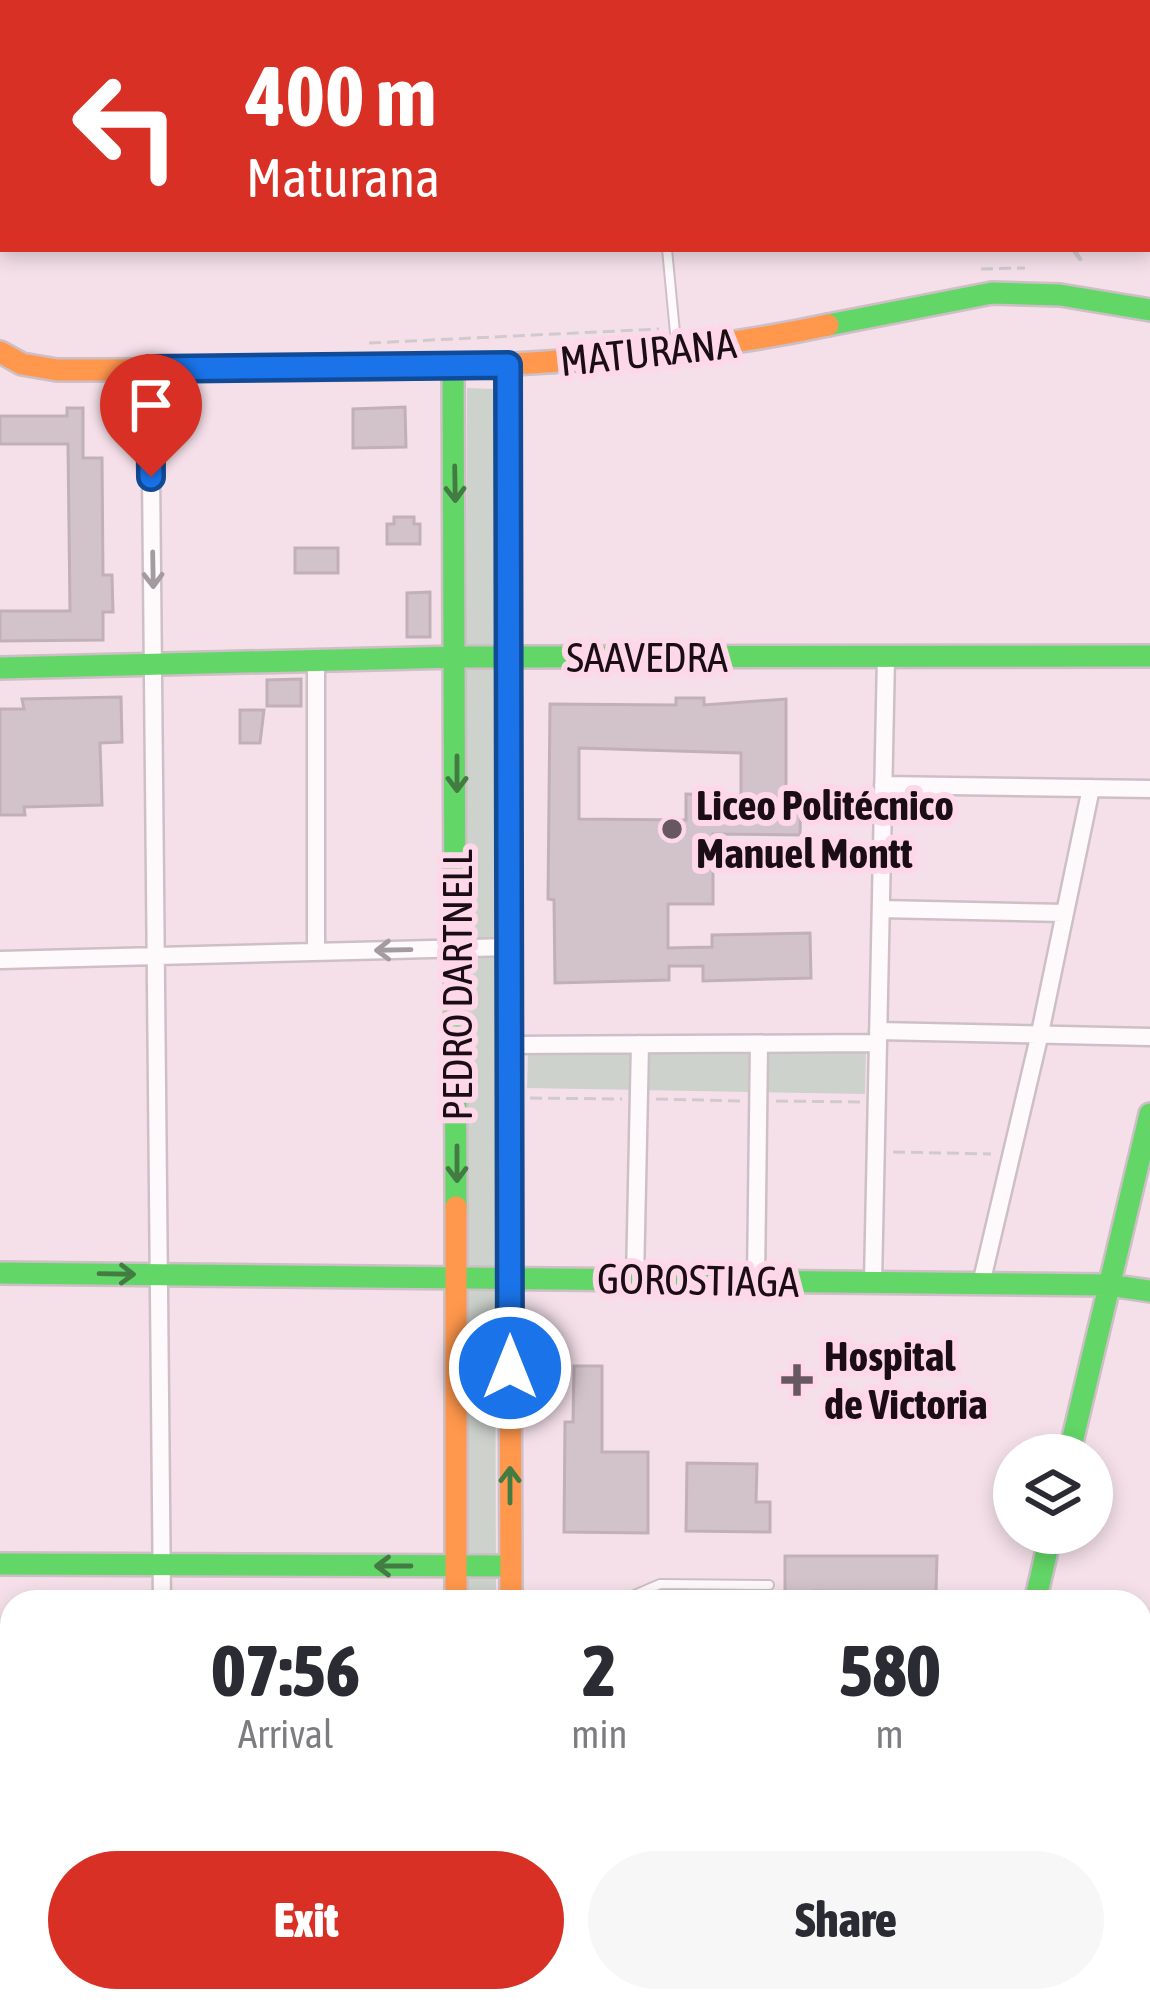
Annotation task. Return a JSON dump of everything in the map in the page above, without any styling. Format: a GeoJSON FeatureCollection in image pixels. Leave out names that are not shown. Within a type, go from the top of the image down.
{"type":"FeatureCollection","features":[{"type":"Feature","properties":{"kind":"main road","name":"MATURANA"},"geometry":{"type":"LineString","coordinates":[[0,352],[22,364],[57,370],[508,365],[677,353],[992,293],[1056,292],[1150,310]]}},
{"type":"Feature","properties":{"kind":"main road","name":"PEDRO DARTNELL"},"geometry":{"type":"LineString","coordinates":[[508,365],[511,1590]]}},
{"type":"Feature","properties":{"kind":"main road","name":"PEDRO DARTNELL"},"geometry":{"type":"LineString","coordinates":[[453,367],[456,1590]]}},
{"type":"Feature","properties":{"kind":"main road"},"geometry":{"type":"LineString","coordinates":[[0,378],[57,370]]}},
{"type":"Feature","properties":{"kind":"main road","name":"SAAVEDRA"},"geometry":{"type":"LineString","coordinates":[[0,668],[457,657],[1150,656]]}},
{"type":"Feature","properties":{"kind":"main road"},"geometry":{"type":"LineString","coordinates":[[1074,1434],[1150,1114]]}},
{"type":"Feature","properties":{"kind":"main road","name":"GOROSTIAGA"},"geometry":{"type":"LineString","coordinates":[[0,1273],[1109,1285],[1150,1291]]}},
{"type":"Feature","properties":{"kind":"main road"},"geometry":{"type":"LineString","coordinates":[[1038,1590],[1046,1554]]}},
{"type":"Feature","properties":{"kind":"main road"},"geometry":{"type":"LineString","coordinates":[[0,1564],[510,1566]]}},
{"type":"Feature","properties":{"kind":"street"},"geometry":{"type":"LineString","coordinates":[[150,369],[162,1590]]}},
{"type":"Feature","properties":{"kind":"street"},"geometry":{"type":"LineString","coordinates":[[873,1282],[886,657]]}},
{"type":"Feature","properties":{"kind":"street"},"geometry":{"type":"LineString","coordinates":[[316,661],[316,952]]}},
{"type":"Feature","properties":{"kind":"street"},"geometry":{"type":"LineString","coordinates":[[883,785],[1150,789]]}},
{"type":"Feature","properties":{"kind":"street"},"geometry":{"type":"LineString","coordinates":[[981,1283],[1091,788]]}},
{"type":"Feature","properties":{"kind":"street"},"geometry":{"type":"LineString","coordinates":[[881,909],[1065,913]]}},
{"type":"Feature","properties":{"kind":"street"},"geometry":{"type":"LineString","coordinates":[[0,960],[510,947]]}},
{"type":"Feature","properties":{"kind":"street"},"geometry":{"type":"LineString","coordinates":[[510,1045],[759,1043],[1040,1033],[1150,1037]]}},
{"type":"Feature","properties":{"kind":"street"},"geometry":{"type":"LineString","coordinates":[[756,1280],[759,1043]]}},
{"type":"Feature","properties":{"kind":"street"},"geometry":{"type":"LineString","coordinates":[[635,1279],[640,1044]]}},
{"type":"Feature","properties":{"kind":"lane"},"geometry":{"type":"LineString","coordinates":[[667,252],[677,353]]}},
{"type":"Feature","properties":{"kind":"lane"},"geometry":{"type":"LineString","coordinates":[[646,1590],[660,1584],[769,1585]]}},
{"type":"Feature","properties":{"kind":"path"},"geometry":{"type":"LineString","coordinates":[[973,270],[1028,268]]}},
{"type":"Feature","properties":{"kind":"path"},"geometry":{"type":"LineString","coordinates":[[361,343],[674,327]]}},
{"type":"Feature","properties":{"kind":"path"},"geometry":{"type":"LineString","coordinates":[[510,1098],[876,1102]]}},
{"type":"Feature","properties":{"kind":"path"},"geometry":{"type":"LineString","coordinates":[[875,1151],[1011,1155]]}},
{"type":"Feature","properties":{"kind":"shaded area"},"geometry":{"type":"Polygon","coordinates":[[[467,388],[493,389],[496,1590],[464,1590],[467,388]]]}},
{"type":"Feature","properties":{"kind":"shaded area"},"geometry":{"type":"Polygon","coordinates":[[[866,1051],[865,1094],[527,1088],[528,1053],[866,1051]]]}},
{"type":"Feature","properties":{"kind":"building"},"geometry":{"type":"Polygon","coordinates":[[[405,407],[406,447],[353,448],[353,409],[405,407]]]}},
{"type":"Feature","properties":{"kind":"building"},"geometry":{"type":"Polygon","coordinates":[[[67,408],[83,408],[83,458],[102,458],[103,575],[112,575],[113,612],[103,612],[103,640],[0,641],[0,611],[70,611],[68,444],[0,444],[0,416],[67,416],[67,408]]]}},
{"type":"Feature","properties":{"kind":"building"},"geometry":{"type":"Polygon","coordinates":[[[394,517],[414,517],[414,524],[420,524],[420,544],[387,544],[387,524],[394,524],[394,517]]]}},
{"type":"Feature","properties":{"kind":"building"},"geometry":{"type":"Polygon","coordinates":[[[295,548],[338,548],[338,573],[295,573],[295,548]]]}},
{"type":"Feature","properties":{"kind":"building"},"geometry":{"type":"Polygon","coordinates":[[[430,592],[430,637],[407,637],[407,593],[430,592]]]}},
{"type":"Feature","properties":{"kind":"building"},"geometry":{"type":"Polygon","coordinates":[[[301,679],[301,706],[267,706],[267,680],[301,679]]]}},
{"type":"Feature","properties":{"kind":"building"},"geometry":{"type":"Polygon","coordinates":[[[121,697],[122,742],[100,743],[102,805],[24,807],[25,815],[0,815],[0,709],[24,709],[22,699],[121,697]]]}},
{"type":"Feature","properties":{"kind":"building"},"geometry":{"type":"Polygon","coordinates":[[[676,698],[704,698],[704,705],[786,699],[786,795],[801,795],[800,835],[713,834],[713,904],[668,904],[668,948],[712,947],[712,935],[810,933],[811,978],[703,981],[703,966],[669,966],[669,980],[555,983],[554,900],[548,899],[550,704],[676,705],[676,698]],[[579,748],[579,819],[686,820],[686,794],[741,795],[741,753],[579,748]]]}},
{"type":"Feature","properties":{"kind":"building"},"geometry":{"type":"Polygon","coordinates":[[[240,710],[264,710],[260,743],[240,743],[240,710]]]}},
{"type":"Feature","properties":{"kind":"building"},"geometry":{"type":"Polygon","coordinates":[[[574,1366],[602,1366],[602,1452],[648,1452],[648,1533],[564,1532],[565,1422],[573,1422],[574,1366]]]}},
{"type":"Feature","properties":{"kind":"building"},"geometry":{"type":"Polygon","coordinates":[[[687,1463],[757,1464],[756,1502],[770,1502],[770,1532],[686,1531],[687,1463]]]}},
{"type":"Feature","properties":{"kind":"building"},"geometry":{"type":"Polygon","coordinates":[[[785,1556],[937,1556],[936,1590],[785,1590],[785,1556]]]}},
{"type":"Feature","properties":{"kind":"railway"},"geometry":{"type":"LineString","coordinates":[[1075,252],[1080,259]]}},
{"type":"Feature","properties":{"kind":"traffic: fast"},"geometry":{"type":"LineString","coordinates":[[828,325],[992,293],[1060,295],[1150,310]]}},
{"type":"Feature","properties":{"kind":"traffic: fast"},"geometry":{"type":"LineString","coordinates":[[508,365],[510,1286]]}},
{"type":"Feature","properties":{"kind":"traffic: fast"},"geometry":{"type":"LineString","coordinates":[[453,367],[456,1207]]}},
{"type":"Feature","properties":{"kind":"traffic: fast"},"geometry":{"type":"LineString","coordinates":[[0,668],[457,657],[1150,656]]}},
{"type":"Feature","properties":{"kind":"traffic: fast"},"geometry":{"type":"LineString","coordinates":[[1074,1434],[1150,1114]]}},
{"type":"Feature","properties":{"kind":"traffic: fast"},"geometry":{"type":"LineString","coordinates":[[0,1273],[1109,1285],[1150,1291]]}},
{"type":"Feature","properties":{"kind":"traffic: fast"},"geometry":{"type":"LineString","coordinates":[[1038,1590],[1046,1554]]}},
{"type":"Feature","properties":{"kind":"traffic: fast"},"geometry":{"type":"LineString","coordinates":[[0,1564],[510,1566]]}},
{"type":"Feature","properties":{"kind":"traffic: slow"},"geometry":{"type":"LineString","coordinates":[[0,352],[22,364],[57,370],[444,367],[637,355],[828,325]]}},
{"type":"Feature","properties":{"kind":"traffic: slow"},"geometry":{"type":"LineString","coordinates":[[456,1207],[456,1590]]}},
{"type":"Feature","properties":{"kind":"traffic: slow"},"geometry":{"type":"LineString","coordinates":[[510,1286],[511,1590]]}},
{"type":"Feature","properties":{"kind":"place","name":"Liceo Politécnico Manuel Montt"},"geometry":{"type":"Point","coordinates":[672,829]}},
{"type":"Feature","properties":{"kind":"place","name":"Hospital de Victoria"},"geometry":{"type":"Point","coordinates":[797,1380]}},
{"type":"Feature","properties":{"kind":"route"},"geometry":{"type":"LineString","coordinates":[[151,477],[150,369],[508,365],[510,1368]]}}]}
